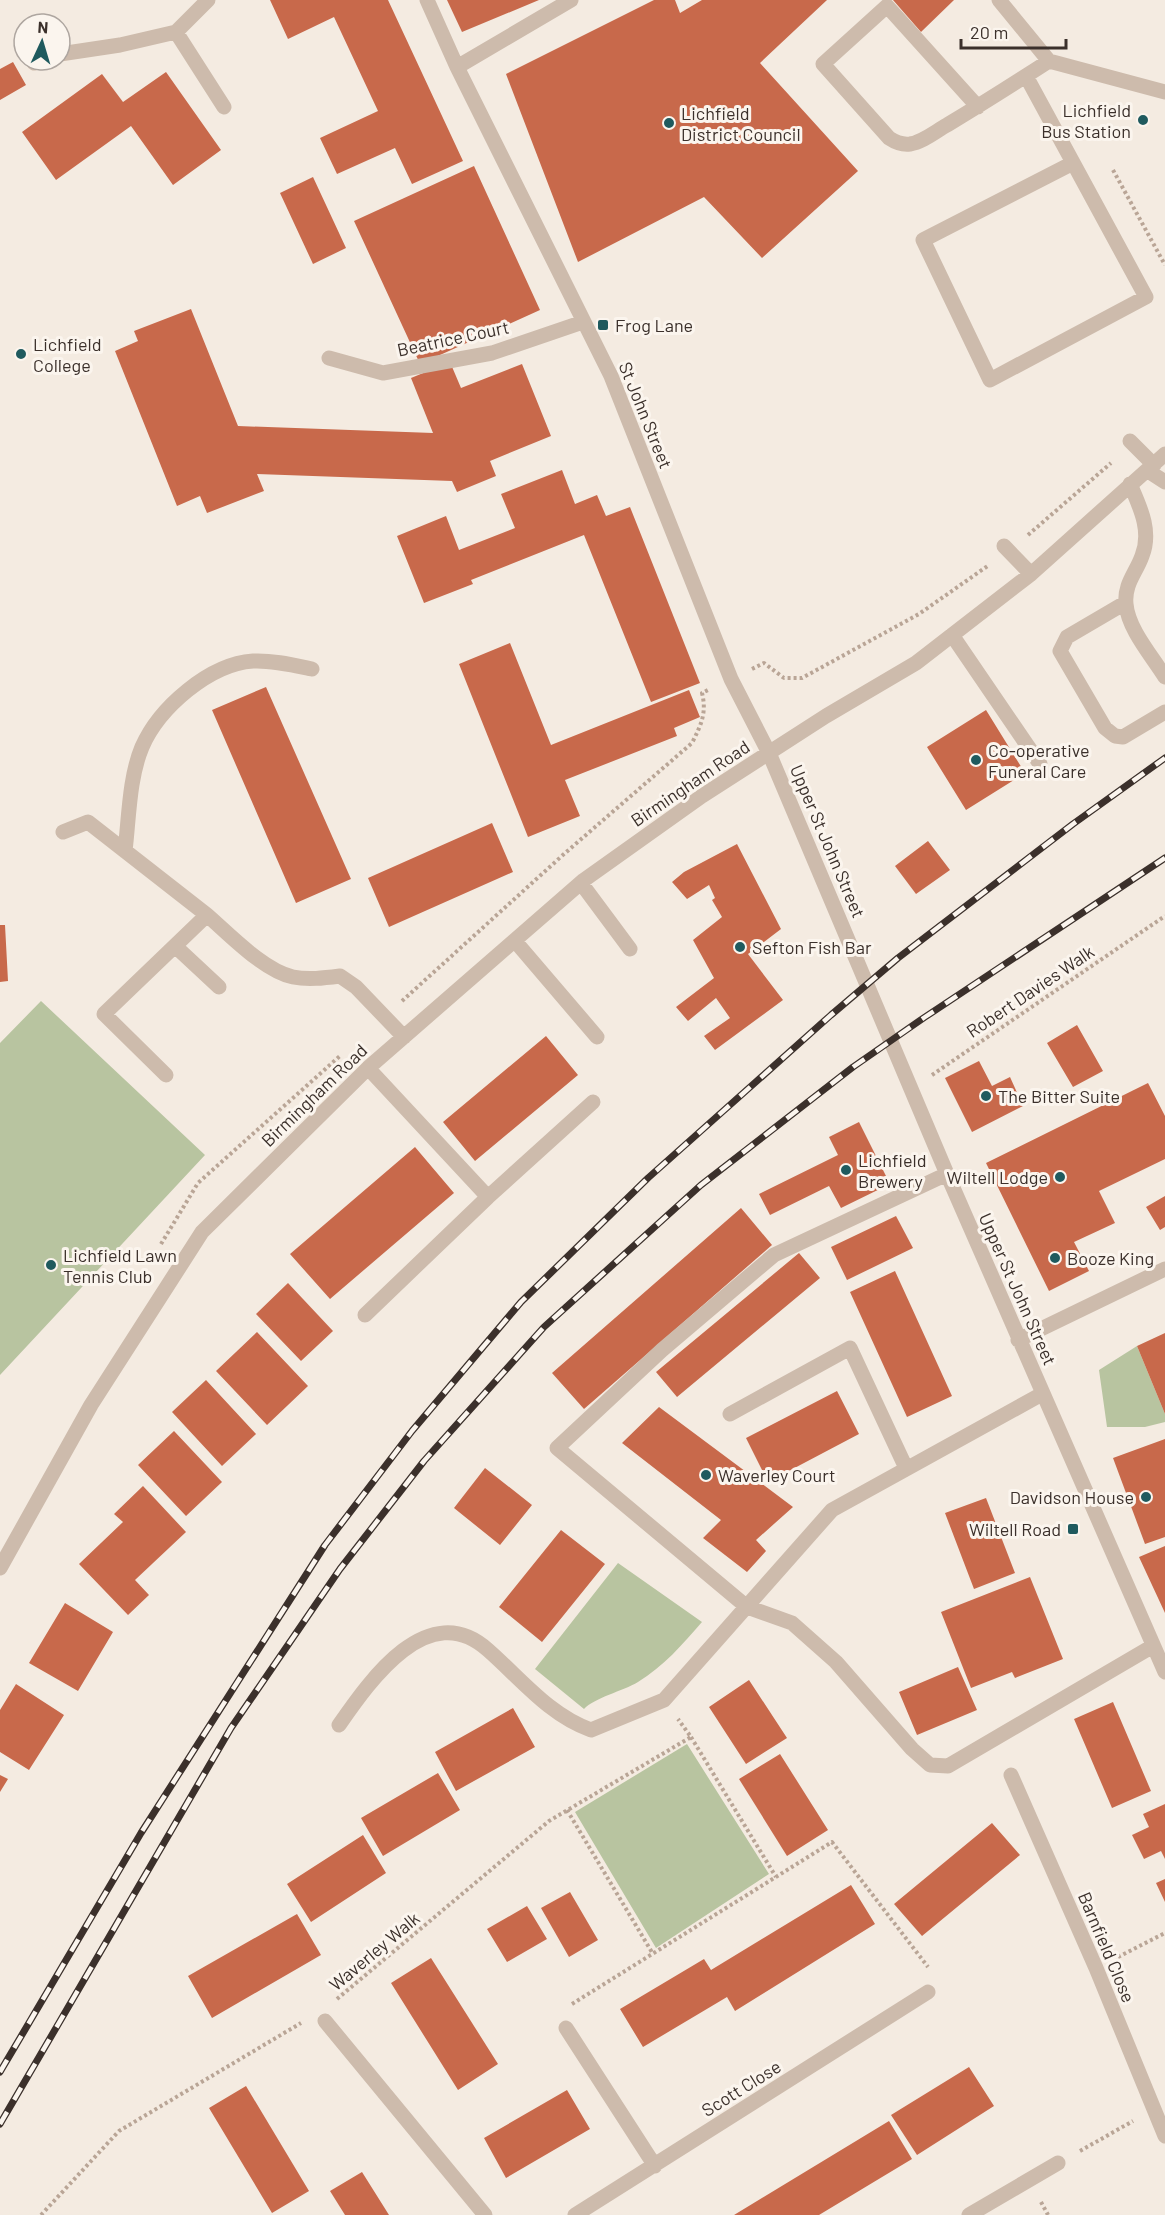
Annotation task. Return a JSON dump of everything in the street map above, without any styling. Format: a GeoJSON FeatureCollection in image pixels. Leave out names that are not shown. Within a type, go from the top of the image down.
{"type":"FeatureCollection","features":[{"type":"Feature","properties":{"kind":"street"},"geometry":{"type":"LineString","coordinates":[[72,52],[120,45],[176,32],[208,0]]}},
{"type":"Feature","properties":{"kind":"street","name":"St John Street"},"geometry":{"type":"LineString","coordinates":[[427,0],[457,67],[611,376],[731,678],[769,753]]}},
{"type":"Feature","properties":{"kind":"street"},"geometry":{"type":"LineString","coordinates":[[457,67],[571,0]]}},
{"type":"Feature","properties":{"kind":"street"},"geometry":{"type":"LineString","coordinates":[[999,0],[1049,61],[1165,92]]}},
{"type":"Feature","properties":{"kind":"street"},"geometry":{"type":"LineString","coordinates":[[978,107],[887,6],[823,64],[889,138],[897,144],[911,144],[978,107],[1049,61]]}},
{"type":"Feature","properties":{"kind":"street"},"geometry":{"type":"LineString","coordinates":[[176,32],[224,107]]}},
{"type":"Feature","properties":{"kind":"street"},"geometry":{"type":"LineString","coordinates":[[1026,75],[1146,297],[990,380],[922,240],[1073,163]]}},
{"type":"Feature","properties":{"kind":"street","name":"Beatrice Court"},"geometry":{"type":"LineString","coordinates":[[329,358],[383,373],[492,353],[584,322]]}},
{"type":"Feature","properties":{"kind":"street"},"geometry":{"type":"LineString","coordinates":[[1131,443],[1156,463],[1165,482]]}},
{"type":"Feature","properties":{"kind":"street","name":"Birmingham Road"},"geometry":{"type":"LineString","coordinates":[[0,1568],[91,1405],[202,1232],[368,1068],[581,883],[702,796],[916,663],[1031,574],[1156,463]]}},
{"type":"Feature","properties":{"kind":"street"},"geometry":{"type":"LineString","coordinates":[[1130,484],[1144,518],[1146,540],[1142,557],[1128,582],[1125,603],[1129,619],[1165,678]]}},
{"type":"Feature","properties":{"kind":"street"},"geometry":{"type":"LineString","coordinates":[[1007,548],[1031,574]]}},
{"type":"Feature","properties":{"kind":"street"},"geometry":{"type":"LineString","coordinates":[[1125,603],[1067,637],[1060,651],[1105,728],[1115,736],[1123,736],[1165,712]]}},
{"type":"Feature","properties":{"kind":"street"},"geometry":{"type":"LineString","coordinates":[[952,635],[1040,764]]}},
{"type":"Feature","properties":{"kind":"street"},"geometry":{"type":"LineString","coordinates":[[125,851],[141,749],[157,720],[192,686],[220,671],[252,661],[285,663],[312,669]]}},
{"type":"Feature","properties":{"kind":"street","name":"Upper St John Street"},"geometry":{"type":"LineString","coordinates":[[769,753],[946,1174],[1165,1672]]}},
{"type":"Feature","properties":{"kind":"street"},"geometry":{"type":"LineString","coordinates":[[63,832],[88,822],[273,970],[293,977],[316,979],[339,976],[356,987],[404,1037]]}},
{"type":"Feature","properties":{"kind":"street"},"geometry":{"type":"LineString","coordinates":[[581,883],[630,950]]}},
{"type":"Feature","properties":{"kind":"street"},"geometry":{"type":"LineString","coordinates":[[166,1075],[104,1014],[207,915]]}},
{"type":"Feature","properties":{"kind":"street"},"geometry":{"type":"LineString","coordinates":[[514,941],[597,1037]]}},
{"type":"Feature","properties":{"kind":"street"},"geometry":{"type":"LineString","coordinates":[[175,946],[219,987]]}},
{"type":"Feature","properties":{"kind":"street"},"geometry":{"type":"LineString","coordinates":[[368,1068],[488,1197]]}},
{"type":"Feature","properties":{"kind":"street"},"geometry":{"type":"LineString","coordinates":[[365,1315],[488,1197],[593,1101]]}},
{"type":"Feature","properties":{"kind":"street"},"geometry":{"type":"LineString","coordinates":[[946,1174],[774,1255],[662,1350],[557,1448],[747,1607],[792,1623],[836,1662],[912,1749],[930,1765],[948,1766],[1153,1646]]}},
{"type":"Feature","properties":{"kind":"street"},"geometry":{"type":"LineString","coordinates":[[1018,1341],[1165,1269]]}},
{"type":"Feature","properties":{"kind":"street"},"geometry":{"type":"LineString","coordinates":[[730,1414],[850,1348],[906,1468]]}},
{"type":"Feature","properties":{"kind":"street"},"geometry":{"type":"LineString","coordinates":[[339,1725],[378,1671],[398,1653],[432,1636],[452,1634],[476,1641],[554,1711],[591,1730],[664,1700],[832,1510],[1042,1394]]}},
{"type":"Feature","properties":{"kind":"street","name":"Barnfield Close"},"geometry":{"type":"LineString","coordinates":[[1011,1775],[1096,1968],[1165,2136]]}},
{"type":"Feature","properties":{"kind":"street","name":"Scott Close"},"geometry":{"type":"LineString","coordinates":[[575,2215],[928,1992]]}},
{"type":"Feature","properties":{"kind":"street"},"geometry":{"type":"LineString","coordinates":[[325,2021],[485,2215]]}},
{"type":"Feature","properties":{"kind":"street"},"geometry":{"type":"LineString","coordinates":[[566,2028],[655,2166]]}},
{"type":"Feature","properties":{"kind":"street"},"geometry":{"type":"LineString","coordinates":[[969,2215],[1058,2163]]}},
{"type":"Feature","properties":{"kind":"path"},"geometry":{"type":"LineString","coordinates":[[1113,170],[1165,265]]}},
{"type":"Feature","properties":{"kind":"path"},"geometry":{"type":"LineString","coordinates":[[764,663],[784,678],[802,678],[919,614],[1007,548],[1131,443]]}},
{"type":"Feature","properties":{"kind":"path","name":"Robert Davies Walk"},"geometry":{"type":"LineString","coordinates":[[911,1089],[1165,916]]}},
{"type":"Feature","properties":{"kind":"path"},"geometry":{"type":"LineString","coordinates":[[664,1700],[691,1737],[776,1877]]}},
{"type":"Feature","properties":{"kind":"path","name":"Waverley Walk"},"geometry":{"type":"LineString","coordinates":[[336,2000],[549,1821],[691,1737]]}},
{"type":"Feature","properties":{"kind":"path"},"geometry":{"type":"LineString","coordinates":[[567,1810],[653,1954]]}},
{"type":"Feature","properties":{"kind":"path"},"geometry":{"type":"LineString","coordinates":[[566,2028],[556,2013],[832,1842],[940,1982],[928,1992]]}},
{"type":"Feature","properties":{"kind":"path"},"geometry":{"type":"LineString","coordinates":[[1096,1968],[1165,1933]]}},
{"type":"Feature","properties":{"kind":"path"},"geometry":{"type":"LineString","coordinates":[[41,2215],[119,2130],[308,2019]]}},
{"type":"Feature","properties":{"kind":"path"},"geometry":{"type":"LineString","coordinates":[[1058,2163],[1154,2109]]}},
{"type":"Feature","properties":{"kind":"green space","name":"Lichfield Lawn Tennis Club"},"geometry":{"type":"Polygon","coordinates":[[[41,1001],[205,1155],[0,1375],[0,1043],[41,1001]]]}},
{"type":"Feature","properties":{"kind":"green space"},"geometry":{"type":"Polygon","coordinates":[[[1137,1346],[1165,1414],[1165,1422],[1145,1427],[1107,1427],[1099,1370],[1137,1346]]]}},
{"type":"Feature","properties":{"kind":"green space"},"geometry":{"type":"Polygon","coordinates":[[[618,1563],[702,1622],[672,1655],[647,1676],[595,1701],[584,1709],[535,1669],[618,1563]]]}},
{"type":"Feature","properties":{"kind":"green space"},"geometry":{"type":"Polygon","coordinates":[[[687,1744],[769,1874],[656,1948],[575,1812],[687,1744]]]}},
{"type":"Feature","properties":{"kind":"building"},"geometry":{"type":"Polygon","coordinates":[[[270,0],[388,0],[463,161],[412,184],[395,148],[337,174],[320,138],[378,111],[334,17],[288,39],[270,0]]]}},
{"type":"Feature","properties":{"kind":"building"},"geometry":{"type":"Polygon","coordinates":[[[447,0],[539,0],[462,32],[447,0]]]}},
{"type":"Feature","properties":{"kind":"building","name":"Lichfield District Council"},"geometry":{"type":"Polygon","coordinates":[[[654,0],[675,0],[680,13],[702,0],[827,0],[760,63],[858,171],[762,258],[704,197],[578,262],[506,74],[654,0]]]}},
{"type":"Feature","properties":{"kind":"building"},"geometry":{"type":"Polygon","coordinates":[[[893,0],[954,0],[921,32],[893,0]]]}},
{"type":"Feature","properties":{"kind":"building"},"geometry":{"type":"Polygon","coordinates":[[[12,63],[12,72],[19,72],[26,85],[0,100],[0,69],[12,63]]]}},
{"type":"Feature","properties":{"kind":"building"},"geometry":{"type":"Polygon","coordinates":[[[166,72],[221,150],[173,185],[131,126],[56,180],[22,132],[102,74],[123,102],[166,72]]]}},
{"type":"Feature","properties":{"kind":"building"},"geometry":{"type":"Polygon","coordinates":[[[474,166],[540,310],[420,364],[354,221],[474,166]]]}},
{"type":"Feature","properties":{"kind":"building"},"geometry":{"type":"Polygon","coordinates":[[[313,177],[346,248],[313,264],[280,193],[313,177]]]}},
{"type":"Feature","properties":{"kind":"building"},"geometry":{"type":"Polygon","coordinates":[[[191,309],[238,426],[433,433],[411,378],[450,362],[461,388],[522,364],[551,436],[490,461],[496,476],[457,492],[452,481],[257,474],[264,491],[207,513],[200,496],[177,506],[115,351],[138,341],[134,331],[191,309]]]}},
{"type":"Feature","properties":{"kind":"building"},"geometry":{"type":"Polygon","coordinates":[[[562,470],[575,504],[597,495],[606,516],[630,507],[700,683],[651,702],[584,535],[471,580],[473,584],[424,603],[397,536],[446,516],[459,550],[515,528],[501,494],[562,470]]]}},
{"type":"Feature","properties":{"kind":"building"},"geometry":{"type":"Polygon","coordinates":[[[510,643],[551,745],[689,690],[700,717],[674,728],[677,736],[565,780],[580,816],[528,837],[459,664],[510,643]]]}},
{"type":"Feature","properties":{"kind":"building"},"geometry":{"type":"Polygon","coordinates":[[[266,687],[351,879],[296,903],[212,710],[266,687]]]}},
{"type":"Feature","properties":{"kind":"building","name":"Co-operative Funeral Care"},"geometry":{"type":"Polygon","coordinates":[[[986,710],[1025,773],[966,810],[927,747],[986,710]]]}},
{"type":"Feature","properties":{"kind":"building"},"geometry":{"type":"Polygon","coordinates":[[[492,823],[513,872],[389,927],[368,878],[492,823]]]}},
{"type":"Feature","properties":{"kind":"building"},"geometry":{"type":"Polygon","coordinates":[[[928,841],[950,870],[916,894],[895,866],[928,841]]]}},
{"type":"Feature","properties":{"kind":"building"},"geometry":{"type":"Polygon","coordinates":[[[737,844],[781,929],[748,954],[783,1000],[715,1050],[704,1036],[730,1018],[716,998],[688,1021],[676,1007],[714,978],[693,940],[722,917],[712,900],[715,898],[709,885],[687,899],[672,882],[684,872],[737,844]]]}},
{"type":"Feature","properties":{"kind":"building"},"geometry":{"type":"Polygon","coordinates":[[[0,925],[5,925],[8,981],[0,982],[0,925]]]}},
{"type":"Feature","properties":{"kind":"building"},"geometry":{"type":"Polygon","coordinates":[[[1077,1025],[1103,1071],[1073,1087],[1047,1043],[1077,1025]]]}},
{"type":"Feature","properties":{"kind":"building"},"geometry":{"type":"Polygon","coordinates":[[[546,1036],[578,1075],[475,1161],[443,1122],[546,1036]]]}},
{"type":"Feature","properties":{"kind":"building","name":"The Bitter Suite"},"geometry":{"type":"Polygon","coordinates":[[[979,1061],[992,1086],[1010,1077],[1023,1106],[972,1132],[945,1078],[979,1061]]]}},
{"type":"Feature","properties":{"kind":"building","name":"Wiltell Lodge"},"geometry":{"type":"Polygon","coordinates":[[[1148,1083],[1165,1116],[1165,1159],[1099,1191],[1115,1223],[1074,1242],[1089,1271],[1049,1291],[986,1163],[1148,1083]]]}},
{"type":"Feature","properties":{"kind":"building","name":"Lichfield Brewery"},"geometry":{"type":"Polygon","coordinates":[[[859,1122],[890,1184],[841,1208],[829,1186],[770,1215],[759,1194],[838,1155],[829,1137],[859,1122]]]}},
{"type":"Feature","properties":{"kind":"building"},"geometry":{"type":"Polygon","coordinates":[[[415,1147],[454,1193],[330,1299],[290,1254],[415,1147]]]}},
{"type":"Feature","properties":{"kind":"building"},"geometry":{"type":"Polygon","coordinates":[[[1165,1196],[1165,1227],[1160,1230],[1146,1207],[1165,1196]]]}},
{"type":"Feature","properties":{"kind":"building"},"geometry":{"type":"Polygon","coordinates":[[[741,1208],[772,1245],[584,1409],[552,1373],[741,1208]]]}},
{"type":"Feature","properties":{"kind":"building"},"geometry":{"type":"Polygon","coordinates":[[[896,1216],[913,1248],[847,1280],[831,1247],[896,1216]]]}},
{"type":"Feature","properties":{"kind":"building"},"geometry":{"type":"Polygon","coordinates":[[[799,1253],[820,1278],[677,1397],[656,1372],[799,1253]]]}},
{"type":"Feature","properties":{"kind":"building"},"geometry":{"type":"Polygon","coordinates":[[[895,1271],[952,1396],[907,1417],[850,1292],[895,1271]]]}},
{"type":"Feature","properties":{"kind":"building"},"geometry":{"type":"Polygon","coordinates":[[[288,1283],[333,1331],[301,1361],[256,1314],[288,1283]]]}},
{"type":"Feature","properties":{"kind":"building"},"geometry":{"type":"Polygon","coordinates":[[[257,1332],[308,1386],[267,1425],[216,1371],[257,1332]]]}},
{"type":"Feature","properties":{"kind":"building"},"geometry":{"type":"Polygon","coordinates":[[[1165,1333],[1165,1414],[1137,1346],[1165,1333]]]}},
{"type":"Feature","properties":{"kind":"building"},"geometry":{"type":"Polygon","coordinates":[[[206,1380],[256,1434],[222,1466],[172,1412],[206,1380]]]}},
{"type":"Feature","properties":{"kind":"building","name":"Waverley Court"},"geometry":{"type":"Polygon","coordinates":[[[837,1391],[859,1434],[768,1482],[746,1438],[837,1391]]]}},
{"type":"Feature","properties":{"kind":"building","name":"Waverley Court"},"geometry":{"type":"Polygon","coordinates":[[[659,1407],[793,1507],[756,1540],[766,1551],[747,1572],[703,1538],[721,1520],[622,1443],[659,1407]]]}},
{"type":"Feature","properties":{"kind":"building"},"geometry":{"type":"Polygon","coordinates":[[[174,1431],[222,1482],[186,1516],[138,1465],[174,1431]]]}},
{"type":"Feature","properties":{"kind":"building","name":"Davidson House"},"geometry":{"type":"Polygon","coordinates":[[[1165,1439],[1165,1537],[1145,1544],[1113,1458],[1165,1439]]]}},
{"type":"Feature","properties":{"kind":"building"},"geometry":{"type":"Polygon","coordinates":[[[485,1468],[532,1505],[500,1545],[454,1508],[485,1468]]]}},
{"type":"Feature","properties":{"kind":"building"},"geometry":{"type":"Polygon","coordinates":[[[143,1486],[186,1532],[135,1580],[149,1595],[128,1615],[79,1564],[123,1522],[114,1514],[143,1486]]]}},
{"type":"Feature","properties":{"kind":"building"},"geometry":{"type":"Polygon","coordinates":[[[986,1498],[1015,1573],[974,1589],[945,1513],[986,1498]]]}},
{"type":"Feature","properties":{"kind":"building"},"geometry":{"type":"Polygon","coordinates":[[[561,1530],[605,1564],[542,1642],[499,1607],[561,1530]]]}},
{"type":"Feature","properties":{"kind":"building"},"geometry":{"type":"Polygon","coordinates":[[[1165,1546],[1165,1613],[1139,1557],[1165,1546]]]}},
{"type":"Feature","properties":{"kind":"building"},"geometry":{"type":"Polygon","coordinates":[[[1030,1577],[1063,1659],[1015,1678],[1012,1672],[971,1688],[941,1612],[1030,1577]]]}},
{"type":"Feature","properties":{"kind":"building"},"geometry":{"type":"Polygon","coordinates":[[[65,1603],[113,1632],[78,1691],[29,1663],[65,1603]]]}},
{"type":"Feature","properties":{"kind":"building"},"geometry":{"type":"Polygon","coordinates":[[[958,1667],[977,1710],[917,1735],[899,1692],[958,1667]]]}},
{"type":"Feature","properties":{"kind":"building"},"geometry":{"type":"Polygon","coordinates":[[[749,1680],[787,1738],[746,1764],[709,1707],[749,1680]]]}},
{"type":"Feature","properties":{"kind":"building"},"geometry":{"type":"Polygon","coordinates":[[[16,1684],[64,1715],[29,1770],[0,1752],[0,1710],[16,1684]]]}},
{"type":"Feature","properties":{"kind":"building"},"geometry":{"type":"Polygon","coordinates":[[[1113,1702],[1151,1791],[1112,1808],[1074,1719],[1113,1702]]]}},
{"type":"Feature","properties":{"kind":"building"},"geometry":{"type":"Polygon","coordinates":[[[513,1708],[535,1747],[456,1791],[435,1752],[513,1708]]]}},
{"type":"Feature","properties":{"kind":"building"},"geometry":{"type":"Polygon","coordinates":[[[780,1754],[828,1830],[787,1856],[739,1779],[780,1754]]]}},
{"type":"Feature","properties":{"kind":"building"},"geometry":{"type":"Polygon","coordinates":[[[438,1773],[460,1810],[383,1856],[361,1818],[438,1773]]]}},
{"type":"Feature","properties":{"kind":"building"},"geometry":{"type":"Polygon","coordinates":[[[0,1775],[8,1779],[0,1792],[0,1775]]]}},
{"type":"Feature","properties":{"kind":"building"},"geometry":{"type":"Polygon","coordinates":[[[1165,1804],[1165,1859],[1161,1851],[1144,1859],[1132,1835],[1149,1827],[1143,1814],[1165,1804]]]}},
{"type":"Feature","properties":{"kind":"building"},"geometry":{"type":"Polygon","coordinates":[[[992,1823],[1020,1855],[922,1936],[894,1904],[992,1823]]]}},
{"type":"Feature","properties":{"kind":"building"},"geometry":{"type":"Polygon","coordinates":[[[363,1835],[386,1873],[311,1922],[287,1884],[363,1835]]]}},
{"type":"Feature","properties":{"kind":"building"},"geometry":{"type":"Polygon","coordinates":[[[1165,1879],[1165,1902],[1156,1883],[1165,1879]]]}},
{"type":"Feature","properties":{"kind":"building"},"geometry":{"type":"Polygon","coordinates":[[[851,1885],[875,1924],[735,2011],[727,1997],[643,2047],[620,2009],[704,1959],[711,1970],[851,1885]]]}},
{"type":"Feature","properties":{"kind":"building"},"geometry":{"type":"Polygon","coordinates":[[[570,1892],[598,1940],[569,1957],[541,1908],[570,1892]]]}},
{"type":"Feature","properties":{"kind":"building"},"geometry":{"type":"Polygon","coordinates":[[[527,1906],[547,1939],[507,1962],[487,1929],[527,1906]]]}},
{"type":"Feature","properties":{"kind":"building"},"geometry":{"type":"Polygon","coordinates":[[[297,1914],[321,1955],[212,2018],[188,1976],[297,1914]]]}},
{"type":"Feature","properties":{"kind":"building"},"geometry":{"type":"Polygon","coordinates":[[[431,1958],[498,2064],[458,2090],[391,1983],[431,1958]]]}},
{"type":"Feature","properties":{"kind":"building"},"geometry":{"type":"Polygon","coordinates":[[[969,2067],[994,2106],[917,2155],[891,2115],[969,2067]]]}},
{"type":"Feature","properties":{"kind":"building"},"geometry":{"type":"Polygon","coordinates":[[[246,2086],[309,2191],[272,2213],[209,2108],[246,2086]]]}},
{"type":"Feature","properties":{"kind":"building"},"geometry":{"type":"Polygon","coordinates":[[[567,2090],[590,2129],[506,2178],[484,2138],[567,2090]]]}},
{"type":"Feature","properties":{"kind":"building"},"geometry":{"type":"Polygon","coordinates":[[[889,2121],[912,2159],[819,2215],[734,2215],[889,2121]]]}},
{"type":"Feature","properties":{"kind":"building"},"geometry":{"type":"Polygon","coordinates":[[[362,2172],[389,2215],[345,2215],[330,2191],[362,2172]]]}},
{"type":"Feature","properties":{"kind":"railway"},"geometry":{"type":"LineString","coordinates":[[0,2072],[141,1833],[325,1545],[412,1431],[521,1302],[648,1178],[898,958],[1073,824],[1165,758]]}},
{"type":"Feature","properties":{"kind":"railway"},"geometry":{"type":"LineString","coordinates":[[0,2124],[231,1728],[340,1569],[424,1461],[544,1327],[701,1185],[853,1067],[1165,858]]}},
{"type":"Feature","properties":{"kind":"place","name":"Lichfield Bus Station"},"geometry":{"type":"Point","coordinates":[1143,120]}},
{"type":"Feature","properties":{"kind":"place","name":"Lichfield District Council"},"geometry":{"type":"Point","coordinates":[669,123]}},
{"type":"Feature","properties":{"kind":"place","name":"Frog Lane"},"geometry":{"type":"Point","coordinates":[603,325]}},
{"type":"Feature","properties":{"kind":"place","name":"Lichfield College"},"geometry":{"type":"Point","coordinates":[21,354]}},
{"type":"Feature","properties":{"kind":"place","name":"Co-operative Funeral Care"},"geometry":{"type":"Point","coordinates":[976,760]}},
{"type":"Feature","properties":{"kind":"place","name":"Sefton Fish Bar"},"geometry":{"type":"Point","coordinates":[740,947]}},
{"type":"Feature","properties":{"kind":"place","name":"The Bitter Suite"},"geometry":{"type":"Point","coordinates":[986,1096]}},
{"type":"Feature","properties":{"kind":"place","name":"Lichfield Brewery"},"geometry":{"type":"Point","coordinates":[846,1170]}},
{"type":"Feature","properties":{"kind":"place","name":"Wiltell Lodge"},"geometry":{"type":"Point","coordinates":[1060,1177]}},
{"type":"Feature","properties":{"kind":"place","name":"Booze King"},"geometry":{"type":"Point","coordinates":[1055,1258]}},
{"type":"Feature","properties":{"kind":"place","name":"Lichfield Lawn Tennis Club"},"geometry":{"type":"Point","coordinates":[51,1265]}},
{"type":"Feature","properties":{"kind":"place","name":"Waverley Court"},"geometry":{"type":"Point","coordinates":[706,1475]}},
{"type":"Feature","properties":{"kind":"place","name":"Davidson House"},"geometry":{"type":"Point","coordinates":[1146,1497]}},
{"type":"Feature","properties":{"kind":"place","name":"Wiltell Road"},"geometry":{"type":"Point","coordinates":[1073,1529]}}]}
